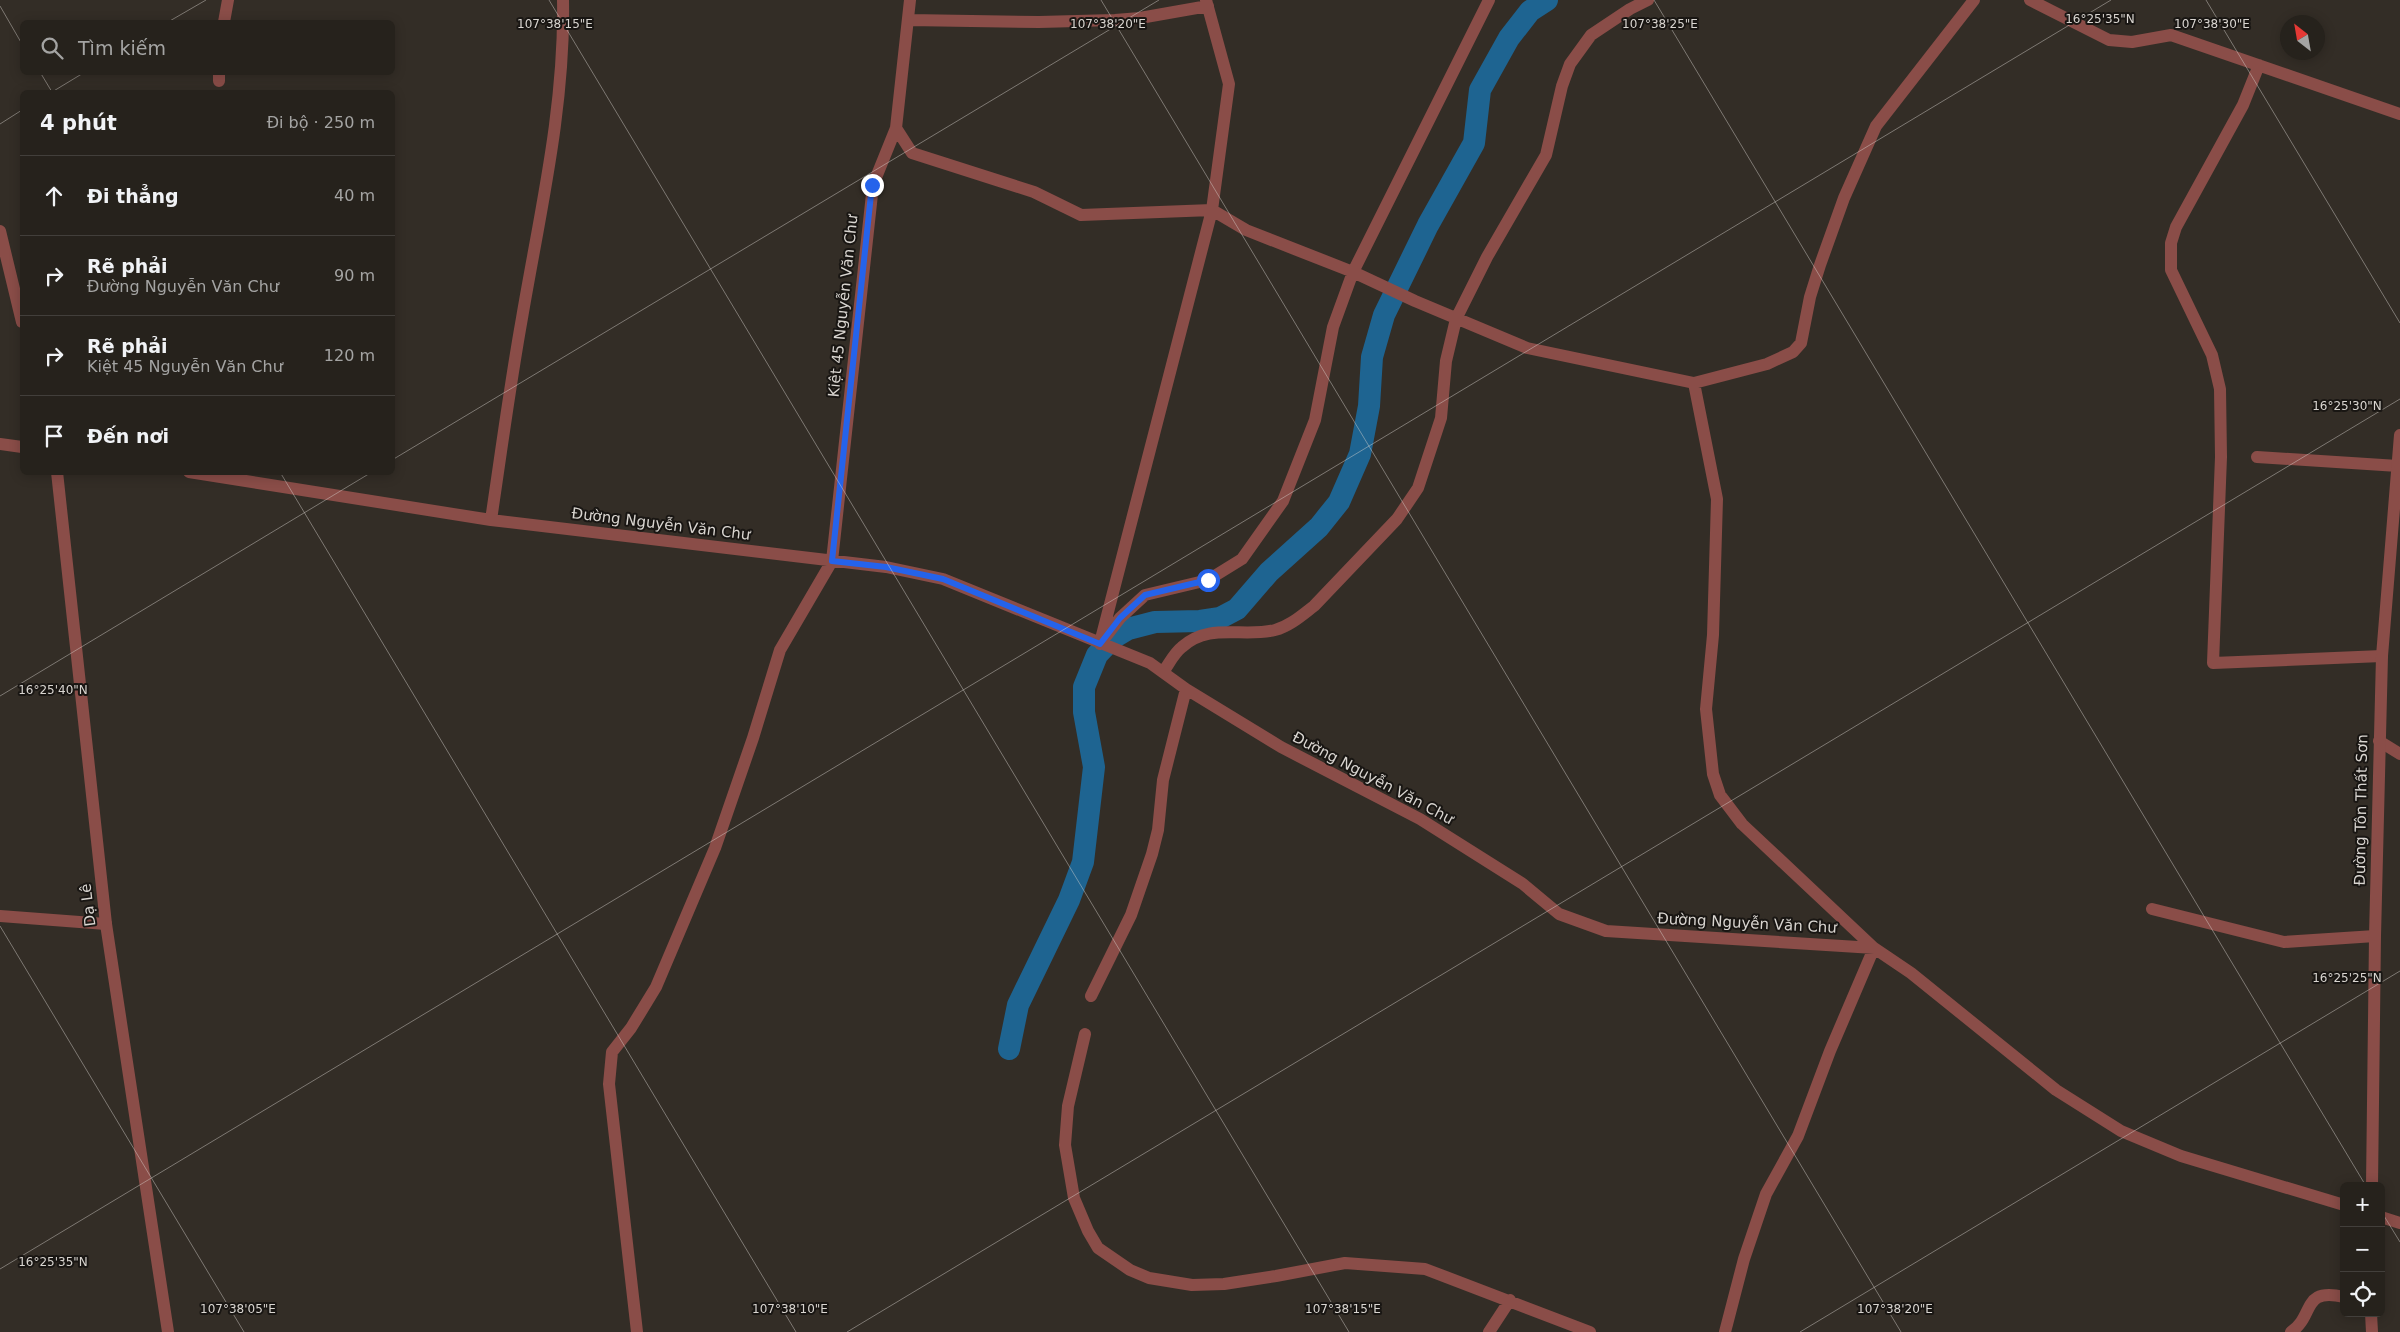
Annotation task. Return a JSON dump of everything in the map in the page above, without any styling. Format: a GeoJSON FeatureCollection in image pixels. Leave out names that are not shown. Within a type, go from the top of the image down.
{"type":"FeatureCollection","features":[{"type":"Feature","properties":{"kind":"street"},"geometry":{"type":"LineString","coordinates":[[224,20],[228,0]]}},
{"type":"Feature","properties":{"kind":"street"},"geometry":{"type":"LineString","coordinates":[[491,520],[522,318],[550,163],[562,66],[563,0]]}},
{"type":"Feature","properties":{"kind":"street","name":"Kiệt 45 Nguyễn Văn Chư"},"geometry":{"type":"LineString","coordinates":[[832,561],[872,185],[896,128],[910,0]]}},
{"type":"Feature","properties":{"kind":"street"},"geometry":{"type":"LineString","coordinates":[[1100,644],[1120,618],[1145,595],[1208,580],[1242,559],[1282,501],[1315,420],[1333,326],[1355,273],[1489,0]]}},
{"type":"Feature","properties":{"kind":"street"},"geometry":{"type":"LineString","coordinates":[[1163,672],[1180,648],[1191,639],[1206,633],[1219,631],[1260,632],[1289,625],[1314,606],[1397,519],[1418,488],[1438,432],[1446,361],[1456,319],[1487,257],[1546,155],[1562,86],[1570,64],[1592,35],[1630,9],[1648,0]]}},
{"type":"Feature","properties":{"kind":"street"},"geometry":{"type":"LineString","coordinates":[[896,128],[912,153],[1034,192],[1081,214],[1212,210],[1246,230],[1355,273],[1456,319],[1527,348],[1694,383],[1767,364],[1793,352],[1801,343],[1810,297],[1820,265],[1844,198],[1876,126],[1974,0]]}},
{"type":"Feature","properties":{"kind":"street"},"geometry":{"type":"LineString","coordinates":[[2030,0],[2109,40],[2132,42],[2171,35],[2400,114]]}},
{"type":"Feature","properties":{"kind":"street"},"geometry":{"type":"LineString","coordinates":[[909,20],[1039,22],[1114,20],[1140,18],[1207,3],[1229,84],[1212,210],[1100,644]]}},
{"type":"Feature","properties":{"kind":"street"},"geometry":{"type":"LineString","coordinates":[[2259,66],[2243,105],[2176,227],[2170,243],[2171,270],[2212,355],[2220,390],[2221,457],[2212,663],[2382,656]]}},
{"type":"Feature","properties":{"kind":"street"},"geometry":{"type":"LineString","coordinates":[[0,231],[20,314]]}},
{"type":"Feature","properties":{"kind":"street"},"geometry":{"type":"LineString","coordinates":[[1694,383],[1716,499],[1713,635],[1706,709],[1713,774],[1720,795],[1742,824],[1874,948],[1911,973],[2056,1090],[2121,1130],[2182,1156],[2340,1204]]}},
{"type":"Feature","properties":{"kind":"street","name":"Đường Tôn Thất Sơn"},"geometry":{"type":"LineString","coordinates":[[2372,1182],[2375,936],[2382,656],[2400,435]]}},
{"type":"Feature","properties":{"kind":"street"},"geometry":{"type":"LineString","coordinates":[[0,444],[20,447]]}},
{"type":"Feature","properties":{"kind":"street"},"geometry":{"type":"LineString","coordinates":[[2257,457],[2398,466]]}},
{"type":"Feature","properties":{"kind":"street","name":"Dạ Lê"},"geometry":{"type":"LineString","coordinates":[[57,475],[106,924],[168,1332]]}},
{"type":"Feature","properties":{"kind":"street","name":"Đường Nguyễn Văn Chư"},"geometry":{"type":"LineString","coordinates":[[208,475],[491,520],[886,567],[943,579],[1150,663],[1186,689],[1280,747],[1420,819],[1522,884],[1560,914],[1606,932],[1874,948]]}},
{"type":"Feature","properties":{"kind":"street"},"geometry":{"type":"LineString","coordinates":[[637,1332],[609,1084],[612,1052],[631,1028],[656,987],[715,848],[753,738],[780,650],[832,561]]}},
{"type":"Feature","properties":{"kind":"street"},"geometry":{"type":"LineString","coordinates":[[1091,996],[1131,915],[1152,854],[1158,830],[1163,780],[1186,689]]}},
{"type":"Feature","properties":{"kind":"street"},"geometry":{"type":"LineString","coordinates":[[2379,741],[2400,754]]}},
{"type":"Feature","properties":{"kind":"street"},"geometry":{"type":"LineString","coordinates":[[2152,909],[2284,942],[2375,936]]}},
{"type":"Feature","properties":{"kind":"street"},"geometry":{"type":"LineString","coordinates":[[0,916],[106,924]]}},
{"type":"Feature","properties":{"kind":"street"},"geometry":{"type":"LineString","coordinates":[[1725,1332],[1744,1259],[1766,1194],[1798,1136],[1830,1051],[1874,948]]}},
{"type":"Feature","properties":{"kind":"street"},"geometry":{"type":"LineString","coordinates":[[1085,1034],[1068,1106],[1065,1145],[1074,1198],[1088,1231],[1098,1248],[1115,1262],[1149,1278],[1192,1285],[1224,1284],[1345,1263],[1425,1268],[1590,1332]]}},
{"type":"Feature","properties":{"kind":"street"},"geometry":{"type":"LineString","coordinates":[[2385,1218],[2400,1223]]}},
{"type":"Feature","properties":{"kind":"street"},"geometry":{"type":"LineString","coordinates":[[2292,1332],[2298,1327],[2307,1307],[2316,1297],[2340,1296]]}},
{"type":"Feature","properties":{"kind":"street"},"geometry":{"type":"LineString","coordinates":[[1489,1332],[1510,1300]]}},
{"type":"Feature","properties":{"kind":"street"},"geometry":{"type":"LineString","coordinates":[[2371,1317],[2372,1332]]}},
{"type":"Feature","properties":{"kind":"waterway"},"geometry":{"type":"LineString","coordinates":[[1009,1049],[1018,1005],[1069,900],[1083,862],[1094,767],[1084,712],[1084,687],[1097,655],[1113,638],[1128,629],[1155,622],[1200,621],[1220,618],[1237,609],[1269,572],[1319,527],[1339,502],[1360,454],[1369,406],[1372,357],[1384,315],[1428,225],[1474,143],[1480,90],[1509,38],[1530,11],[1547,0]]}},
{"type":"Feature","properties":{"kind":"route"},"geometry":{"type":"LineString","coordinates":[[872,185],[832,561],[886,567],[943,579],[1010,605],[1100,644],[1120,618],[1145,595],[1208,580]]}}]}
